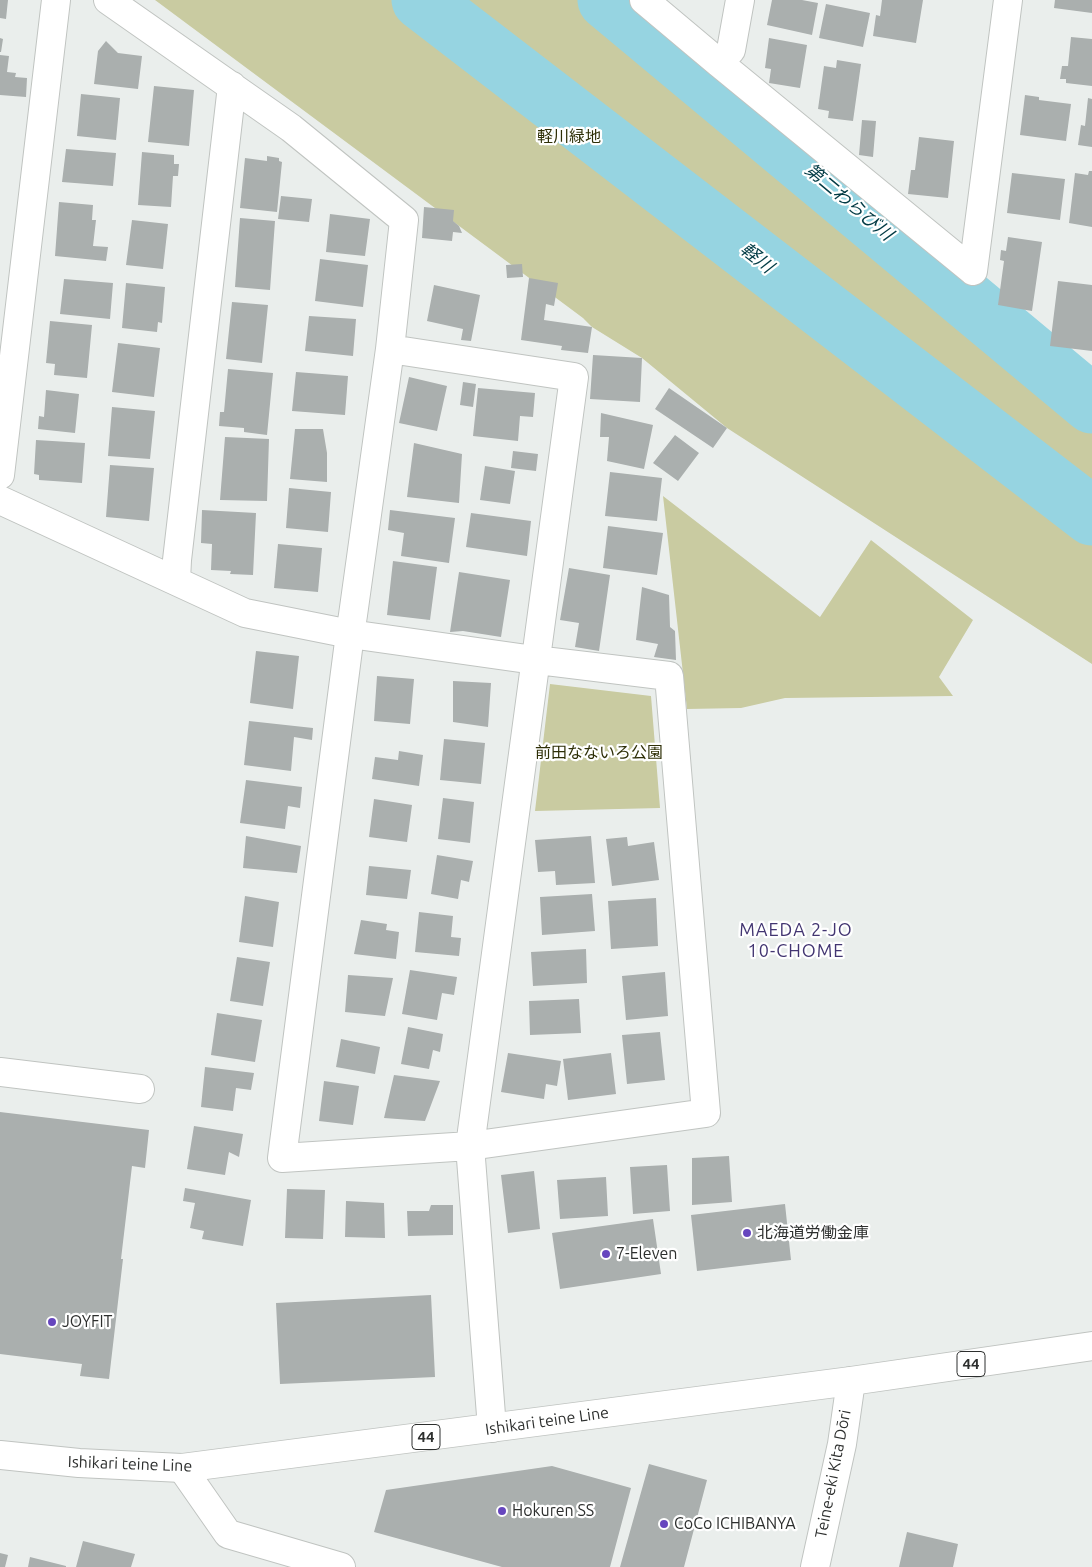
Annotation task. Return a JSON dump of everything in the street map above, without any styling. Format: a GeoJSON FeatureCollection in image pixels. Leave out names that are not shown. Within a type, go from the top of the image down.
{"type":"FeatureCollection","features":[{"type":"Feature","properties":{"kind":"street"},"geometry":{"type":"LineString","coordinates":[[0,475],[56,0]]}},
{"type":"Feature","properties":{"kind":"street"},"geometry":{"type":"LineString","coordinates":[[0,500],[245,613],[350,634],[669,676],[706,1113],[470,1146],[282,1158],[350,634],[390,349],[404,220],[292,128],[108,0]]}},
{"type":"Feature","properties":{"kind":"street"},"geometry":{"type":"LineString","coordinates":[[644,0],[973,271],[1008,0]]}},
{"type":"Feature","properties":{"kind":"street"},"geometry":{"type":"LineString","coordinates":[[719,63],[731,50],[740,0]]}},
{"type":"Feature","properties":{"kind":"street"},"geometry":{"type":"LineString","coordinates":[[176,580],[232,86]]}},
{"type":"Feature","properties":{"kind":"street"},"geometry":{"type":"LineString","coordinates":[[390,349],[574,377],[470,1146],[492,1428]]}},
{"type":"Feature","properties":{"kind":"street"},"geometry":{"type":"LineString","coordinates":[[0,1072],[140,1089]]}},
{"type":"Feature","properties":{"kind":"street","name":"Ishikari teine Line"},"geometry":{"type":"LineString","coordinates":[[0,1455],[79,1463],[182,1468],[851,1381],[1092,1346]]}},
{"type":"Feature","properties":{"kind":"street","name":"Teine-eki Kita Dōri"},"geometry":{"type":"LineString","coordinates":[[814,1567],[842,1444],[851,1381]]}},
{"type":"Feature","properties":{"kind":"street"},"geometry":{"type":"LineString","coordinates":[[182,1468],[228,1534],[340,1567]]}},
{"type":"Feature","properties":{"kind":"green space","name":"軽川緑地"},"geometry":{"type":"Polygon","coordinates":[[[155,0],[618,0],[1092,395],[1092,664],[727,428],[642,358],[592,327],[583,318],[155,0]]]}},
{"type":"Feature","properties":{"kind":"green space"},"geometry":{"type":"Polygon","coordinates":[[[663,496],[820,617],[871,540],[973,620],[939,677],[953,696],[785,698],[741,708],[687,709],[663,496]]]}},
{"type":"Feature","properties":{"kind":"green space","name":"前田なないろ公園"},"geometry":{"type":"Polygon","coordinates":[[[550,684],[651,696],[660,808],[535,811],[550,684]]]}},
{"type":"Feature","properties":{"kind":"building"},"geometry":{"type":"Polygon","coordinates":[[[0,0],[8,0],[6,19],[0,18],[0,0]]]}},
{"type":"Feature","properties":{"kind":"building"},"geometry":{"type":"Polygon","coordinates":[[[772,0],[802,0],[818,3],[812,35],[767,25],[772,0]]]}},
{"type":"Feature","properties":{"kind":"building"},"geometry":{"type":"Polygon","coordinates":[[[882,0],[923,0],[916,43],[873,36],[876,15],[880,16],[882,0]]]}},
{"type":"Feature","properties":{"kind":"building"},"geometry":{"type":"Polygon","coordinates":[[[1055,0],[1092,0],[1092,13],[1054,8],[1055,0]]]}},
{"type":"Feature","properties":{"kind":"building"},"geometry":{"type":"Polygon","coordinates":[[[826,4],[870,13],[863,47],[819,38],[826,4]]]}},
{"type":"Feature","properties":{"kind":"building"},"geometry":{"type":"Polygon","coordinates":[[[1071,37],[1092,39],[1092,86],[1066,83],[1066,79],[1060,79],[1062,66],[1068,66],[1071,37]]]}},
{"type":"Feature","properties":{"kind":"building"},"geometry":{"type":"Polygon","coordinates":[[[0,38],[3,39],[1,52],[0,52],[0,38]]]}},
{"type":"Feature","properties":{"kind":"building"},"geometry":{"type":"Polygon","coordinates":[[[769,38],[807,45],[800,88],[769,83],[771,69],[765,68],[769,38]]]}},
{"type":"Feature","properties":{"kind":"building"},"geometry":{"type":"Polygon","coordinates":[[[106,41],[118,53],[142,56],[138,89],[94,84],[98,51],[106,41]]]}},
{"type":"Feature","properties":{"kind":"building"},"geometry":{"type":"Polygon","coordinates":[[[0,55],[9,56],[7,72],[16,73],[15,77],[27,78],[26,97],[0,95],[0,55]]]}},
{"type":"Feature","properties":{"kind":"building"},"geometry":{"type":"Polygon","coordinates":[[[837,60],[861,64],[853,121],[828,118],[829,111],[818,109],[824,66],[836,68],[837,60]]]}},
{"type":"Feature","properties":{"kind":"building"},"geometry":{"type":"Polygon","coordinates":[[[154,86],[194,90],[189,146],[148,142],[154,86]]]}},
{"type":"Feature","properties":{"kind":"building"},"geometry":{"type":"Polygon","coordinates":[[[81,94],[120,98],[116,140],[77,136],[81,94]]]}},
{"type":"Feature","properties":{"kind":"building"},"geometry":{"type":"Polygon","coordinates":[[[1025,95],[1039,97],[1039,100],[1071,104],[1066,141],[1020,135],[1025,95]]]}},
{"type":"Feature","properties":{"kind":"building"},"geometry":{"type":"Polygon","coordinates":[[[1088,98],[1092,99],[1092,147],[1078,145],[1081,125],[1085,126],[1088,98]]]}},
{"type":"Feature","properties":{"kind":"building"},"geometry":{"type":"Polygon","coordinates":[[[862,120],[876,121],[873,157],[859,155],[862,120]]]}},
{"type":"Feature","properties":{"kind":"building"},"geometry":{"type":"Polygon","coordinates":[[[919,137],[954,141],[948,198],[908,194],[911,170],[915,170],[919,137]]]}},
{"type":"Feature","properties":{"kind":"building"},"geometry":{"type":"Polygon","coordinates":[[[66,149],[116,153],[113,186],[62,182],[66,149]]]}},
{"type":"Feature","properties":{"kind":"building"},"geometry":{"type":"Polygon","coordinates":[[[142,152],[174,155],[174,164],[179,164],[178,176],[173,176],[171,207],[138,205],[142,152]]]}},
{"type":"Feature","properties":{"kind":"building"},"geometry":{"type":"Polygon","coordinates":[[[267,156],[279,158],[279,161],[282,162],[277,212],[240,208],[245,158],[267,161],[267,156]]]}},
{"type":"Feature","properties":{"kind":"building"},"geometry":{"type":"Polygon","coordinates":[[[1089,171],[1092,171],[1092,227],[1069,223],[1075,173],[1088,175],[1089,171]]]}},
{"type":"Feature","properties":{"kind":"building"},"geometry":{"type":"Polygon","coordinates":[[[1012,173],[1065,179],[1060,220],[1007,213],[1012,173]]]}},
{"type":"Feature","properties":{"kind":"building"},"geometry":{"type":"Polygon","coordinates":[[[281,196],[312,199],[309,222],[278,219],[281,196]]]}},
{"type":"Feature","properties":{"kind":"building"},"geometry":{"type":"Polygon","coordinates":[[[59,202],[93,205],[92,220],[96,220],[93,246],[108,247],[106,261],[55,256],[59,202]]]}},
{"type":"Feature","properties":{"kind":"building"},"geometry":{"type":"Polygon","coordinates":[[[424,207],[454,210],[453,221],[459,226],[462,233],[453,232],[452,241],[422,238],[424,207]]]}},
{"type":"Feature","properties":{"kind":"building"},"geometry":{"type":"Polygon","coordinates":[[[330,214],[370,219],[365,256],[326,252],[330,214]]]}},
{"type":"Feature","properties":{"kind":"building"},"geometry":{"type":"Polygon","coordinates":[[[240,218],[275,221],[270,290],[235,287],[240,218]]]}},
{"type":"Feature","properties":{"kind":"building"},"geometry":{"type":"Polygon","coordinates":[[[132,220],[168,224],[163,269],[126,265],[132,220]]]}},
{"type":"Feature","properties":{"kind":"building"},"geometry":{"type":"Polygon","coordinates":[[[1008,237],[1042,242],[1032,311],[998,305],[1004,261],[1000,260],[1001,250],[1006,251],[1008,237]]]}},
{"type":"Feature","properties":{"kind":"building"},"geometry":{"type":"Polygon","coordinates":[[[320,259],[368,265],[363,307],[315,301],[320,259]]]}},
{"type":"Feature","properties":{"kind":"building"},"geometry":{"type":"Polygon","coordinates":[[[522,264],[523,277],[507,278],[506,265],[522,264]]]}},
{"type":"Feature","properties":{"kind":"building"},"geometry":{"type":"Polygon","coordinates":[[[529,278],[558,283],[554,306],[546,304],[544,320],[592,327],[588,353],[561,350],[562,346],[521,340],[529,278]]]}},
{"type":"Feature","properties":{"kind":"building"},"geometry":{"type":"Polygon","coordinates":[[[64,279],[113,283],[110,319],[60,314],[64,279]]]}},
{"type":"Feature","properties":{"kind":"building"},"geometry":{"type":"Polygon","coordinates":[[[1058,281],[1092,285],[1092,351],[1050,346],[1058,281]]]}},
{"type":"Feature","properties":{"kind":"building"},"geometry":{"type":"Polygon","coordinates":[[[126,283],[165,287],[162,323],[158,322],[157,332],[122,328],[126,283]]]}},
{"type":"Feature","properties":{"kind":"building"},"geometry":{"type":"Polygon","coordinates":[[[434,285],[480,295],[471,341],[461,340],[463,329],[427,321],[434,285]]]}},
{"type":"Feature","properties":{"kind":"building"},"geometry":{"type":"Polygon","coordinates":[[[232,302],[268,305],[262,363],[226,359],[232,302]]]}},
{"type":"Feature","properties":{"kind":"building"},"geometry":{"type":"Polygon","coordinates":[[[309,316],[356,319],[353,356],[305,351],[309,316]]]}},
{"type":"Feature","properties":{"kind":"building"},"geometry":{"type":"Polygon","coordinates":[[[50,321],[92,325],[87,378],[54,375],[55,364],[46,363],[50,321]]]}},
{"type":"Feature","properties":{"kind":"building"},"geometry":{"type":"Polygon","coordinates":[[[118,343],[160,348],[154,397],[112,392],[118,343]]]}},
{"type":"Feature","properties":{"kind":"building"},"geometry":{"type":"Polygon","coordinates":[[[593,355],[642,358],[640,402],[590,399],[593,355]]]}},
{"type":"Feature","properties":{"kind":"building"},"geometry":{"type":"Polygon","coordinates":[[[228,369],[273,373],[267,435],[244,432],[244,428],[219,426],[220,412],[224,412],[228,369]]]}},
{"type":"Feature","properties":{"kind":"building"},"geometry":{"type":"Polygon","coordinates":[[[296,372],[348,376],[345,415],[292,411],[296,372]]]}},
{"type":"Feature","properties":{"kind":"building"},"geometry":{"type":"Polygon","coordinates":[[[409,377],[447,386],[437,431],[399,423],[409,377]]]}},
{"type":"Feature","properties":{"kind":"building"},"geometry":{"type":"Polygon","coordinates":[[[463,382],[476,384],[473,407],[460,405],[463,382]]]}},
{"type":"Feature","properties":{"kind":"building"},"geometry":{"type":"Polygon","coordinates":[[[478,388],[535,393],[533,417],[520,416],[518,441],[473,436],[478,388]]]}},
{"type":"Feature","properties":{"kind":"building"},"geometry":{"type":"Polygon","coordinates":[[[669,388],[727,428],[713,448],[655,409],[669,388]]]}},
{"type":"Feature","properties":{"kind":"building"},"geometry":{"type":"Polygon","coordinates":[[[46,390],[79,394],[75,433],[38,429],[39,416],[44,417],[46,390]]]}},
{"type":"Feature","properties":{"kind":"building"},"geometry":{"type":"Polygon","coordinates":[[[112,407],[155,411],[150,459],[108,456],[112,407]]]}},
{"type":"Feature","properties":{"kind":"building"},"geometry":{"type":"Polygon","coordinates":[[[601,413],[653,425],[644,469],[607,461],[609,437],[600,437],[601,413]]]}},
{"type":"Feature","properties":{"kind":"building"},"geometry":{"type":"Polygon","coordinates":[[[295,429],[323,429],[327,453],[327,482],[290,479],[295,429]]]}},
{"type":"Feature","properties":{"kind":"building"},"geometry":{"type":"Polygon","coordinates":[[[675,435],[699,453],[678,481],[653,463],[675,435]]]}},
{"type":"Feature","properties":{"kind":"building"},"geometry":{"type":"Polygon","coordinates":[[[225,437],[269,439],[267,501],[220,500],[225,437]]]}},
{"type":"Feature","properties":{"kind":"building"},"geometry":{"type":"Polygon","coordinates":[[[36,440],[85,443],[82,483],[39,480],[39,475],[34,474],[36,440]]]}},
{"type":"Feature","properties":{"kind":"building"},"geometry":{"type":"Polygon","coordinates":[[[414,443],[462,454],[459,503],[407,497],[414,443]]]}},
{"type":"Feature","properties":{"kind":"building"},"geometry":{"type":"Polygon","coordinates":[[[513,451],[538,454],[536,471],[511,468],[513,451]]]}},
{"type":"Feature","properties":{"kind":"building"},"geometry":{"type":"Polygon","coordinates":[[[110,465],[154,468],[149,521],[106,517],[110,465]]]}},
{"type":"Feature","properties":{"kind":"building"},"geometry":{"type":"Polygon","coordinates":[[[485,466],[515,471],[510,504],[480,500],[485,466]]]}},
{"type":"Feature","properties":{"kind":"building"},"geometry":{"type":"Polygon","coordinates":[[[610,472],[662,478],[657,521],[605,516],[610,472]]]}},
{"type":"Feature","properties":{"kind":"building"},"geometry":{"type":"Polygon","coordinates":[[[289,488],[331,492],[328,532],[286,528],[289,488]]]}},
{"type":"Feature","properties":{"kind":"building"},"geometry":{"type":"Polygon","coordinates":[[[202,510],[256,513],[253,575],[230,574],[231,571],[211,570],[212,544],[201,543],[202,510]]]}},
{"type":"Feature","properties":{"kind":"building"},"geometry":{"type":"Polygon","coordinates":[[[390,510],[455,518],[449,563],[401,556],[404,533],[388,530],[390,510]]]}},
{"type":"Feature","properties":{"kind":"building"},"geometry":{"type":"Polygon","coordinates":[[[471,513],[531,521],[527,556],[466,547],[471,513]]]}},
{"type":"Feature","properties":{"kind":"building"},"geometry":{"type":"Polygon","coordinates":[[[608,526],[663,533],[657,575],[603,568],[608,526]]]}},
{"type":"Feature","properties":{"kind":"building"},"geometry":{"type":"Polygon","coordinates":[[[278,544],[322,548],[318,592],[274,588],[278,544]]]}},
{"type":"Feature","properties":{"kind":"building"},"geometry":{"type":"Polygon","coordinates":[[[393,561],[437,567],[430,620],[387,615],[393,561]]]}},
{"type":"Feature","properties":{"kind":"building"},"geometry":{"type":"Polygon","coordinates":[[[569,568],[610,575],[599,651],[575,647],[579,623],[560,620],[569,568]]]}},
{"type":"Feature","properties":{"kind":"building"},"geometry":{"type":"Polygon","coordinates":[[[459,572],[510,580],[501,637],[463,631],[450,632],[459,572]]]}},
{"type":"Feature","properties":{"kind":"building"},"geometry":{"type":"Polygon","coordinates":[[[642,587],[669,595],[670,627],[675,631],[676,660],[654,657],[658,644],[636,640],[642,587]]]}},
{"type":"Feature","properties":{"kind":"building"},"geometry":{"type":"Polygon","coordinates":[[[256,651],[299,656],[293,709],[250,703],[256,651]]]}},
{"type":"Feature","properties":{"kind":"building"},"geometry":{"type":"Polygon","coordinates":[[[377,676],[414,679],[410,724],[374,721],[377,676]]]}},
{"type":"Feature","properties":{"kind":"building"},"geometry":{"type":"Polygon","coordinates":[[[453,681],[491,683],[488,727],[453,722],[453,681]]]}},
{"type":"Feature","properties":{"kind":"building"},"geometry":{"type":"Polygon","coordinates":[[[249,721],[313,728],[312,740],[294,737],[291,771],[244,765],[249,721]]]}},
{"type":"Feature","properties":{"kind":"building"},"geometry":{"type":"Polygon","coordinates":[[[444,739],[485,743],[481,784],[440,780],[444,739]]]}},
{"type":"Feature","properties":{"kind":"building"},"geometry":{"type":"Polygon","coordinates":[[[399,751],[423,755],[419,786],[372,779],[375,757],[398,760],[399,751]]]}},
{"type":"Feature","properties":{"kind":"building"},"geometry":{"type":"Polygon","coordinates":[[[246,780],[302,787],[300,808],[288,806],[285,829],[240,823],[246,780]]]}},
{"type":"Feature","properties":{"kind":"building"},"geometry":{"type":"Polygon","coordinates":[[[443,798],[474,802],[470,843],[438,839],[443,798]]]}},
{"type":"Feature","properties":{"kind":"building"},"geometry":{"type":"Polygon","coordinates":[[[374,799],[412,805],[407,842],[369,837],[374,799]]]}},
{"type":"Feature","properties":{"kind":"building"},"geometry":{"type":"Polygon","coordinates":[[[246,836],[301,846],[297,873],[243,868],[246,836]]]}},
{"type":"Feature","properties":{"kind":"building"},"geometry":{"type":"Polygon","coordinates":[[[591,836],[595,883],[556,885],[555,871],[538,872],[535,840],[591,836]]]}},
{"type":"Feature","properties":{"kind":"building"},"geometry":{"type":"Polygon","coordinates":[[[627,837],[628,846],[654,842],[659,880],[612,886],[606,839],[627,837]]]}},
{"type":"Feature","properties":{"kind":"building"},"geometry":{"type":"Polygon","coordinates":[[[437,855],[473,861],[469,882],[461,880],[458,899],[431,894],[437,855]]]}},
{"type":"Feature","properties":{"kind":"building"},"geometry":{"type":"Polygon","coordinates":[[[369,866],[411,870],[407,899],[366,895],[369,866]]]}},
{"type":"Feature","properties":{"kind":"building"},"geometry":{"type":"Polygon","coordinates":[[[592,894],[595,931],[542,935],[540,897],[592,894]]]}},
{"type":"Feature","properties":{"kind":"building"},"geometry":{"type":"Polygon","coordinates":[[[245,896],[279,902],[273,947],[239,942],[245,896]]]}},
{"type":"Feature","properties":{"kind":"building"},"geometry":{"type":"Polygon","coordinates":[[[656,898],[658,946],[611,949],[608,901],[656,898]]]}},
{"type":"Feature","properties":{"kind":"building"},"geometry":{"type":"Polygon","coordinates":[[[419,912],[453,916],[451,937],[461,938],[459,956],[415,952],[419,912]]]}},
{"type":"Feature","properties":{"kind":"building"},"geometry":{"type":"Polygon","coordinates":[[[361,920],[387,924],[386,930],[399,932],[396,959],[354,954],[361,920]]]}},
{"type":"Feature","properties":{"kind":"building"},"geometry":{"type":"Polygon","coordinates":[[[586,949],[587,983],[533,986],[531,952],[586,949]]]}},
{"type":"Feature","properties":{"kind":"building"},"geometry":{"type":"Polygon","coordinates":[[[237,957],[270,962],[263,1006],[230,1001],[237,957]]]}},
{"type":"Feature","properties":{"kind":"building"},"geometry":{"type":"Polygon","coordinates":[[[410,970],[457,977],[454,995],[442,993],[437,1020],[402,1014],[410,970]]]}},
{"type":"Feature","properties":{"kind":"building"},"geometry":{"type":"Polygon","coordinates":[[[665,972],[668,1016],[626,1020],[622,976],[665,972]]]}},
{"type":"Feature","properties":{"kind":"building"},"geometry":{"type":"Polygon","coordinates":[[[348,975],[393,978],[385,1016],[345,1012],[348,975]]]}},
{"type":"Feature","properties":{"kind":"building"},"geometry":{"type":"Polygon","coordinates":[[[579,999],[581,1033],[530,1035],[529,1001],[579,999]]]}},
{"type":"Feature","properties":{"kind":"building"},"geometry":{"type":"Polygon","coordinates":[[[217,1013],[262,1020],[255,1062],[211,1055],[217,1013]]]}},
{"type":"Feature","properties":{"kind":"building"},"geometry":{"type":"Polygon","coordinates":[[[408,1027],[443,1034],[440,1052],[433,1050],[429,1069],[401,1064],[408,1027]]]}},
{"type":"Feature","properties":{"kind":"building"},"geometry":{"type":"Polygon","coordinates":[[[660,1032],[665,1080],[627,1084],[622,1035],[660,1032]]]}},
{"type":"Feature","properties":{"kind":"building"},"geometry":{"type":"Polygon","coordinates":[[[341,1039],[380,1047],[375,1074],[336,1067],[341,1039]]]}},
{"type":"Feature","properties":{"kind":"building"},"geometry":{"type":"Polygon","coordinates":[[[508,1053],[561,1061],[557,1086],[546,1084],[544,1099],[501,1092],[508,1053]]]}},
{"type":"Feature","properties":{"kind":"building"},"geometry":{"type":"Polygon","coordinates":[[[611,1053],[616,1094],[568,1100],[563,1059],[611,1053]]]}},
{"type":"Feature","properties":{"kind":"building"},"geometry":{"type":"Polygon","coordinates":[[[205,1067],[254,1073],[251,1090],[236,1088],[233,1111],[201,1107],[205,1067]]]}},
{"type":"Feature","properties":{"kind":"building"},"geometry":{"type":"Polygon","coordinates":[[[394,1075],[440,1081],[425,1121],[384,1118],[394,1075]]]}},
{"type":"Feature","properties":{"kind":"building"},"geometry":{"type":"Polygon","coordinates":[[[324,1081],[359,1086],[353,1125],[319,1121],[324,1081]]]}},
{"type":"Feature","properties":{"kind":"building"},"geometry":{"type":"Polygon","coordinates":[[[0,1112],[149,1130],[145,1168],[132,1166],[109,1379],[80,1376],[82,1364],[0,1354],[0,1112]]]}},
{"type":"Feature","properties":{"kind":"building"},"geometry":{"type":"Polygon","coordinates":[[[194,1126],[243,1134],[239,1157],[229,1152],[225,1175],[187,1169],[194,1126]]]}},
{"type":"Feature","properties":{"kind":"building"},"geometry":{"type":"Polygon","coordinates":[[[729,1156],[732,1202],[692,1205],[692,1158],[729,1156]]]}},
{"type":"Feature","properties":{"kind":"building"},"geometry":{"type":"Polygon","coordinates":[[[667,1165],[670,1211],[633,1214],[630,1167],[667,1165]]]}},
{"type":"Feature","properties":{"kind":"building"},"geometry":{"type":"Polygon","coordinates":[[[534,1171],[540,1229],[508,1233],[501,1175],[534,1171]]]}},
{"type":"Feature","properties":{"kind":"building"},"geometry":{"type":"Polygon","coordinates":[[[606,1177],[608,1216],[560,1219],[557,1180],[606,1177]]]}},
{"type":"Feature","properties":{"kind":"building"},"geometry":{"type":"Polygon","coordinates":[[[185,1188],[251,1200],[243,1246],[202,1239],[204,1231],[190,1228],[195,1203],[183,1201],[185,1188]]]}},
{"type":"Feature","properties":{"kind":"building"},"geometry":{"type":"Polygon","coordinates":[[[287,1189],[325,1190],[323,1239],[285,1238],[287,1189]]]}},
{"type":"Feature","properties":{"kind":"building"},"geometry":{"type":"Polygon","coordinates":[[[346,1201],[384,1203],[385,1238],[345,1237],[346,1201]]]}},
{"type":"Feature","properties":{"kind":"building"},"geometry":{"type":"Polygon","coordinates":[[[785,1204],[791,1260],[697,1271],[691,1215],[785,1204]]]}},
{"type":"Feature","properties":{"kind":"building"},"geometry":{"type":"Polygon","coordinates":[[[431,1205],[453,1205],[453,1235],[408,1236],[407,1211],[429,1211],[431,1205]]]}},
{"type":"Feature","properties":{"kind":"building","name":"7-Eleven"},"geometry":{"type":"Polygon","coordinates":[[[653,1219],[661,1274],[560,1289],[552,1233],[653,1219]]]}},
{"type":"Feature","properties":{"kind":"building"},"geometry":{"type":"Polygon","coordinates":[[[431,1295],[435,1377],[280,1384],[276,1303],[431,1295]]]}},
{"type":"Feature","properties":{"kind":"building","name":"CoCo ICHIBANYA"},"geometry":{"type":"Polygon","coordinates":[[[649,1464],[707,1480],[684,1567],[620,1567],[649,1464]]]}},
{"type":"Feature","properties":{"kind":"building","name":"Hokuren SS"},"geometry":{"type":"Polygon","coordinates":[[[552,1466],[631,1488],[610,1567],[502,1567],[374,1532],[386,1490],[552,1466]]]}},
{"type":"Feature","properties":{"kind":"building"},"geometry":{"type":"Polygon","coordinates":[[[907,1532],[958,1544],[953,1567],[899,1567],[907,1532]]]}},
{"type":"Feature","properties":{"kind":"building"},"geometry":{"type":"Polygon","coordinates":[[[83,1541],[135,1554],[131,1567],[76,1567],[83,1541]]]}},
{"type":"Feature","properties":{"kind":"building"},"geometry":{"type":"Polygon","coordinates":[[[0,1553],[8,1555],[5,1567],[0,1567],[0,1553]]]}},
{"type":"Feature","properties":{"kind":"building"},"geometry":{"type":"Polygon","coordinates":[[[30,1557],[66,1566],[66,1567],[28,1567],[30,1557]]]}},
{"type":"Feature","properties":{"kind":"waterway","name":"軽川"},"geometry":{"type":"LineString","coordinates":[[421,0],[1092,516]]}},
{"type":"Feature","properties":{"kind":"waterway","name":"第二わらび川"},"geometry":{"type":"LineString","coordinates":[[607,0],[1092,404]]}},
{"type":"Feature","properties":{"kind":"place","name":"北海道労働金庫"},"geometry":{"type":"Point","coordinates":[747,1233]}},
{"type":"Feature","properties":{"kind":"place","name":"7-Eleven"},"geometry":{"type":"Point","coordinates":[606,1254]}},
{"type":"Feature","properties":{"kind":"place","name":"JOYFIT"},"geometry":{"type":"Point","coordinates":[52,1322]}},
{"type":"Feature","properties":{"kind":"place","name":"Hokuren SS"},"geometry":{"type":"Point","coordinates":[502,1511]}},
{"type":"Feature","properties":{"kind":"place","name":"CoCo ICHIBANYA"},"geometry":{"type":"Point","coordinates":[664,1524]}},
{"type":"Feature","properties":{"kind":"district","name":"MAEDA 2-JO 10-CHOME"},"geometry":{"type":"Point","coordinates":[796,940]}}]}
